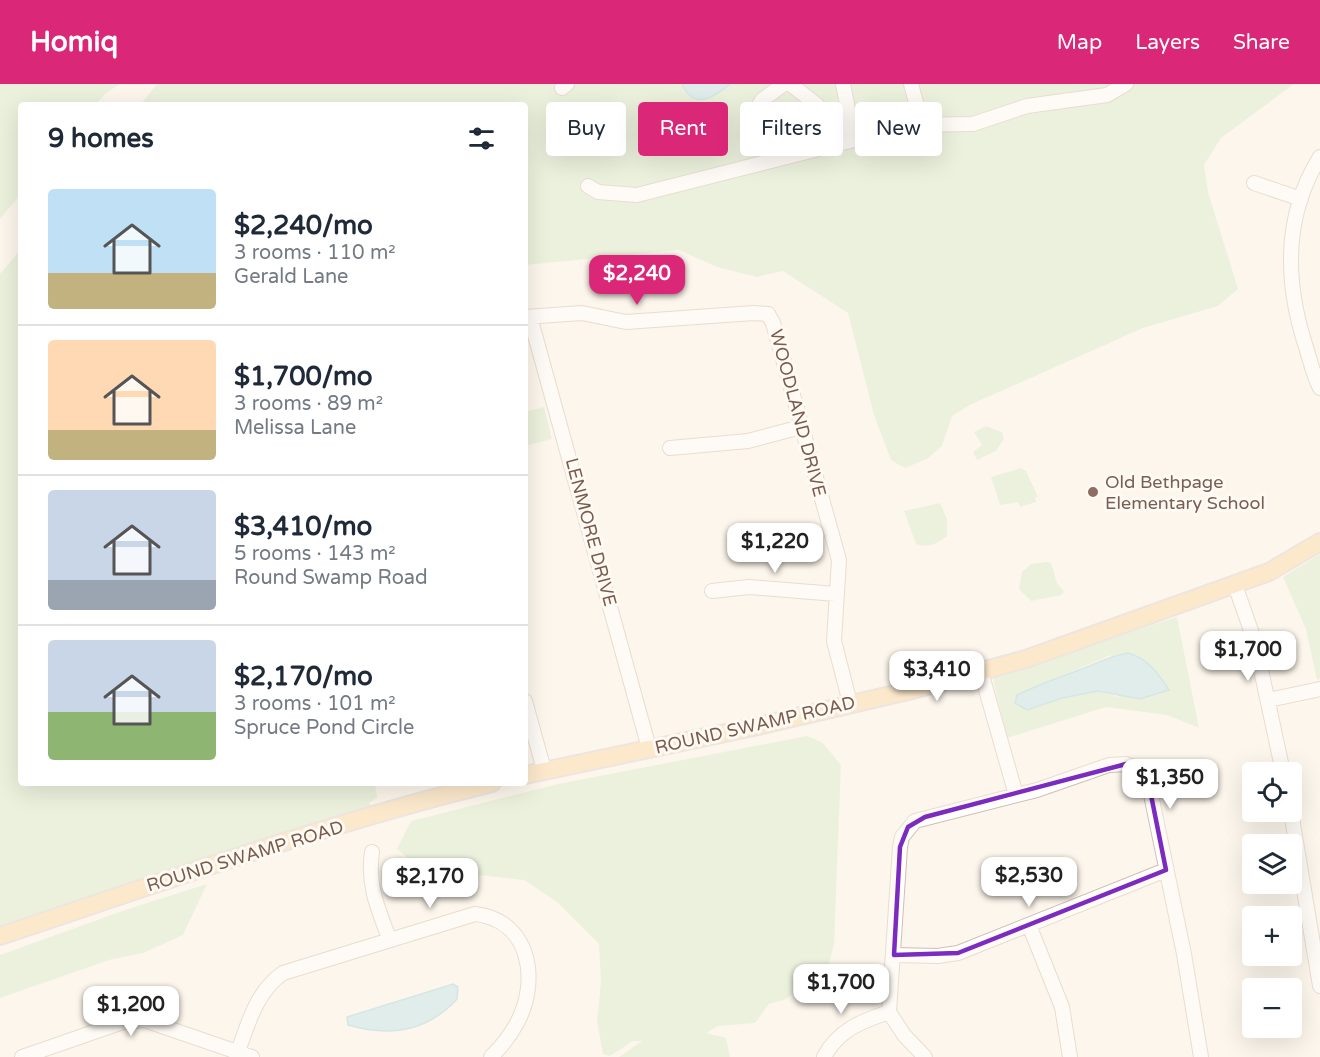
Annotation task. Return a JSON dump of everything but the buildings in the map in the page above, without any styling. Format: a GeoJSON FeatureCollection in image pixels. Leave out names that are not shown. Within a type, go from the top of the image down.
{"type":"FeatureCollection","features":[{"type":"Feature","properties":{"kind":"main road","name":"ROUND SWAMP ROAD"},"geometry":{"type":"LineString","coordinates":[[528,774],[850,704],[1037,656],[1269,572],[1320,542]]}},
{"type":"Feature","properties":{"kind":"main road","name":"ROUND SWAMP ROAD"},"geometry":{"type":"LineString","coordinates":[[0,936],[225,861],[404,806],[481,786]]}},
{"type":"Feature","properties":{"kind":"street"},"geometry":{"type":"LineString","coordinates":[[761,102],[784,84]]}},
{"type":"Feature","properties":{"kind":"street"},"geometry":{"type":"LineString","coordinates":[[789,84],[816,104],[854,140]]}},
{"type":"Feature","properties":{"kind":"street"},"geometry":{"type":"LineString","coordinates":[[911,84],[916,102]]}},
{"type":"Feature","properties":{"kind":"street"},"geometry":{"type":"LineString","coordinates":[[942,125],[973,124],[1027,106],[1107,95],[1126,84]]}},
{"type":"Feature","properties":{"kind":"street"},"geometry":{"type":"LineString","coordinates":[[843,85],[854,140]]}},
{"type":"Feature","properties":{"kind":"street"},"geometry":{"type":"LineString","coordinates":[[588,186],[598,192],[637,195],[854,140]]}},
{"type":"Feature","properties":{"kind":"street"},"geometry":{"type":"LineString","coordinates":[[1320,157],[1301,199],[1291,244],[1290,283],[1295,311],[1320,388]]}},
{"type":"Feature","properties":{"kind":"street"},"geometry":{"type":"LineString","coordinates":[[1254,183],[1301,199]]}},
{"type":"Feature","properties":{"kind":"street","name":"WOODLAND DRIVE"},"geometry":{"type":"LineString","coordinates":[[528,317],[582,313],[626,322],[753,313],[768,314],[774,322],[839,560],[834,641],[850,704]]}},
{"type":"Feature","properties":{"kind":"street","name":"LENMORE DRIVE"},"geometry":{"type":"LineString","coordinates":[[528,317],[650,748]]}},
{"type":"Feature","properties":{"kind":"street"},"geometry":{"type":"LineString","coordinates":[[670,448],[748,441],[801,427]]}},
{"type":"Feature","properties":{"kind":"street"},"geometry":{"type":"LineString","coordinates":[[1234,585],[1255,642],[1280,762]]}},
{"type":"Feature","properties":{"kind":"street"},"geometry":{"type":"LineString","coordinates":[[712,591],[749,587],[837,594]]}},
{"type":"Feature","properties":{"kind":"street"},"geometry":{"type":"LineString","coordinates":[[981,672],[1016,795]]}},
{"type":"Feature","properties":{"kind":"street"},"geometry":{"type":"LineString","coordinates":[[1268,700],[1320,689]]}},
{"type":"Feature","properties":{"kind":"street"},"geometry":{"type":"LineString","coordinates":[[528,713],[544,770]]}},
{"type":"Feature","properties":{"kind":"street"},"geometry":{"type":"LineString","coordinates":[[926,1057],[904,1035],[889,1011],[900,847],[910,825],[925,817],[1016,795],[1109,765],[1126,764],[1138,770],[1149,785],[1184,954],[1201,1057]]}},
{"type":"Feature","properties":{"kind":"street"},"geometry":{"type":"LineString","coordinates":[[1293,822],[1320,986]]}},
{"type":"Feature","properties":{"kind":"street"},"geometry":{"type":"LineString","coordinates":[[372,852],[370,868],[372,890],[389,938]]}},
{"type":"Feature","properties":{"kind":"street"},"geometry":{"type":"LineString","coordinates":[[894,955],[938,956],[958,953],[1166,870]]}},
{"type":"Feature","properties":{"kind":"street"},"geometry":{"type":"LineString","coordinates":[[238,1051],[260,996],[272,981],[302,966],[475,914],[490,915],[504,921],[515,931],[522,944],[527,962],[525,1001],[518,1022],[505,1042],[491,1057]]}},
{"type":"Feature","properties":{"kind":"street"},"geometry":{"type":"LineString","coordinates":[[1029,925],[1062,1007],[1070,1057]]}},
{"type":"Feature","properties":{"kind":"street"},"geometry":{"type":"LineString","coordinates":[[824,1057],[837,1038],[853,1025],[889,1011]]}},
{"type":"Feature","properties":{"kind":"street"},"geometry":{"type":"LineString","coordinates":[[22,1057],[123,1022],[144,1020],[252,1057]]}},
{"type":"Feature","properties":{"kind":"highlighted area"},"geometry":{"type":"Polygon","coordinates":[[[1126,764],[1143,775],[1149,785],[1166,870],[958,953],[894,955],[900,847],[908,827],[925,817],[1126,764]]]}},
{"type":"Feature","properties":{"kind":"green space"},"geometry":{"type":"Polygon","coordinates":[[[0,84],[120,84],[98,102],[18,102],[18,198],[0,219],[0,84]]]}},
{"type":"Feature","properties":{"kind":"green space"},"geometry":{"type":"Polygon","coordinates":[[[157,84],[1294,84],[1221,138],[1204,165],[1208,192],[1238,289],[1218,306],[1143,328],[972,404],[952,416],[942,446],[927,459],[905,468],[891,460],[874,415],[848,313],[783,271],[757,277],[717,267],[679,250],[528,265],[528,102],[142,102],[157,84]]]}},
{"type":"Feature","properties":{"kind":"green space"},"geometry":{"type":"Polygon","coordinates":[[[18,253],[18,786],[375,786],[377,798],[369,803],[372,814],[0,932],[0,274],[18,253]]]}},
{"type":"Feature","properties":{"kind":"green space"},"geometry":{"type":"Polygon","coordinates":[[[544,407],[552,439],[528,445],[528,411],[544,407]]]}},
{"type":"Feature","properties":{"kind":"green space"},"geometry":{"type":"Polygon","coordinates":[[[986,426],[1002,432],[1004,439],[996,451],[977,460],[973,452],[982,445],[974,432],[986,426]]]}},
{"type":"Feature","properties":{"kind":"green space"},"geometry":{"type":"Polygon","coordinates":[[[1021,468],[1026,471],[1038,497],[1035,497],[1036,502],[1020,507],[1018,502],[1000,505],[991,477],[1021,468]]]}},
{"type":"Feature","properties":{"kind":"green space"},"geometry":{"type":"Polygon","coordinates":[[[940,503],[947,519],[947,536],[933,544],[925,546],[916,544],[904,511],[940,503]]]}},
{"type":"Feature","properties":{"kind":"green space"},"geometry":{"type":"Polygon","coordinates":[[[1320,554],[1320,679],[1317,680],[1306,629],[1283,577],[1320,554]]]}},
{"type":"Feature","properties":{"kind":"green space"},"geometry":{"type":"Polygon","coordinates":[[[1051,563],[1057,583],[1064,592],[1061,595],[1031,601],[1019,589],[1022,572],[1031,564],[1051,563]]]}},
{"type":"Feature","properties":{"kind":"green space"},"geometry":{"type":"Polygon","coordinates":[[[1177,617],[1199,728],[1167,715],[1106,707],[1007,738],[992,675],[1177,617]],[[1111,655],[1017,695],[1062,698],[1098,691],[1119,697],[1111,655]]]}},
{"type":"Feature","properties":{"kind":"green space"},"geometry":{"type":"Polygon","coordinates":[[[807,736],[823,743],[841,765],[834,944],[827,972],[784,1000],[769,1004],[755,1023],[718,1026],[706,1033],[726,1038],[730,1057],[619,1057],[642,1041],[633,1041],[610,1056],[603,1054],[597,1022],[601,982],[599,944],[557,902],[524,880],[421,869],[397,849],[411,821],[558,784],[807,736]]]}},
{"type":"Feature","properties":{"kind":"green space"},"geometry":{"type":"Polygon","coordinates":[[[207,884],[183,935],[143,953],[109,960],[0,998],[0,955],[125,910],[207,884]]]}},
{"type":"Feature","properties":{"kind":"water"},"geometry":{"type":"Polygon","coordinates":[[[682,84],[730,84],[717,94],[698,99],[692,97],[682,84]]]}},
{"type":"Feature","properties":{"kind":"water"},"geometry":{"type":"Polygon","coordinates":[[[1128,653],[1147,663],[1169,690],[1140,699],[1098,691],[1062,698],[1027,710],[1015,703],[1017,695],[1025,691],[1109,658],[1128,653]]]}},
{"type":"Feature","properties":{"kind":"water"},"geometry":{"type":"Polygon","coordinates":[[[453,984],[458,987],[457,999],[433,1019],[420,1025],[393,1031],[378,1031],[348,1025],[347,1017],[453,984]]]}},
{"type":"Feature","properties":{"kind":"place","name":"Old Bethpage Elementary School"},"geometry":{"type":"Point","coordinates":[1093,492]}}]}
